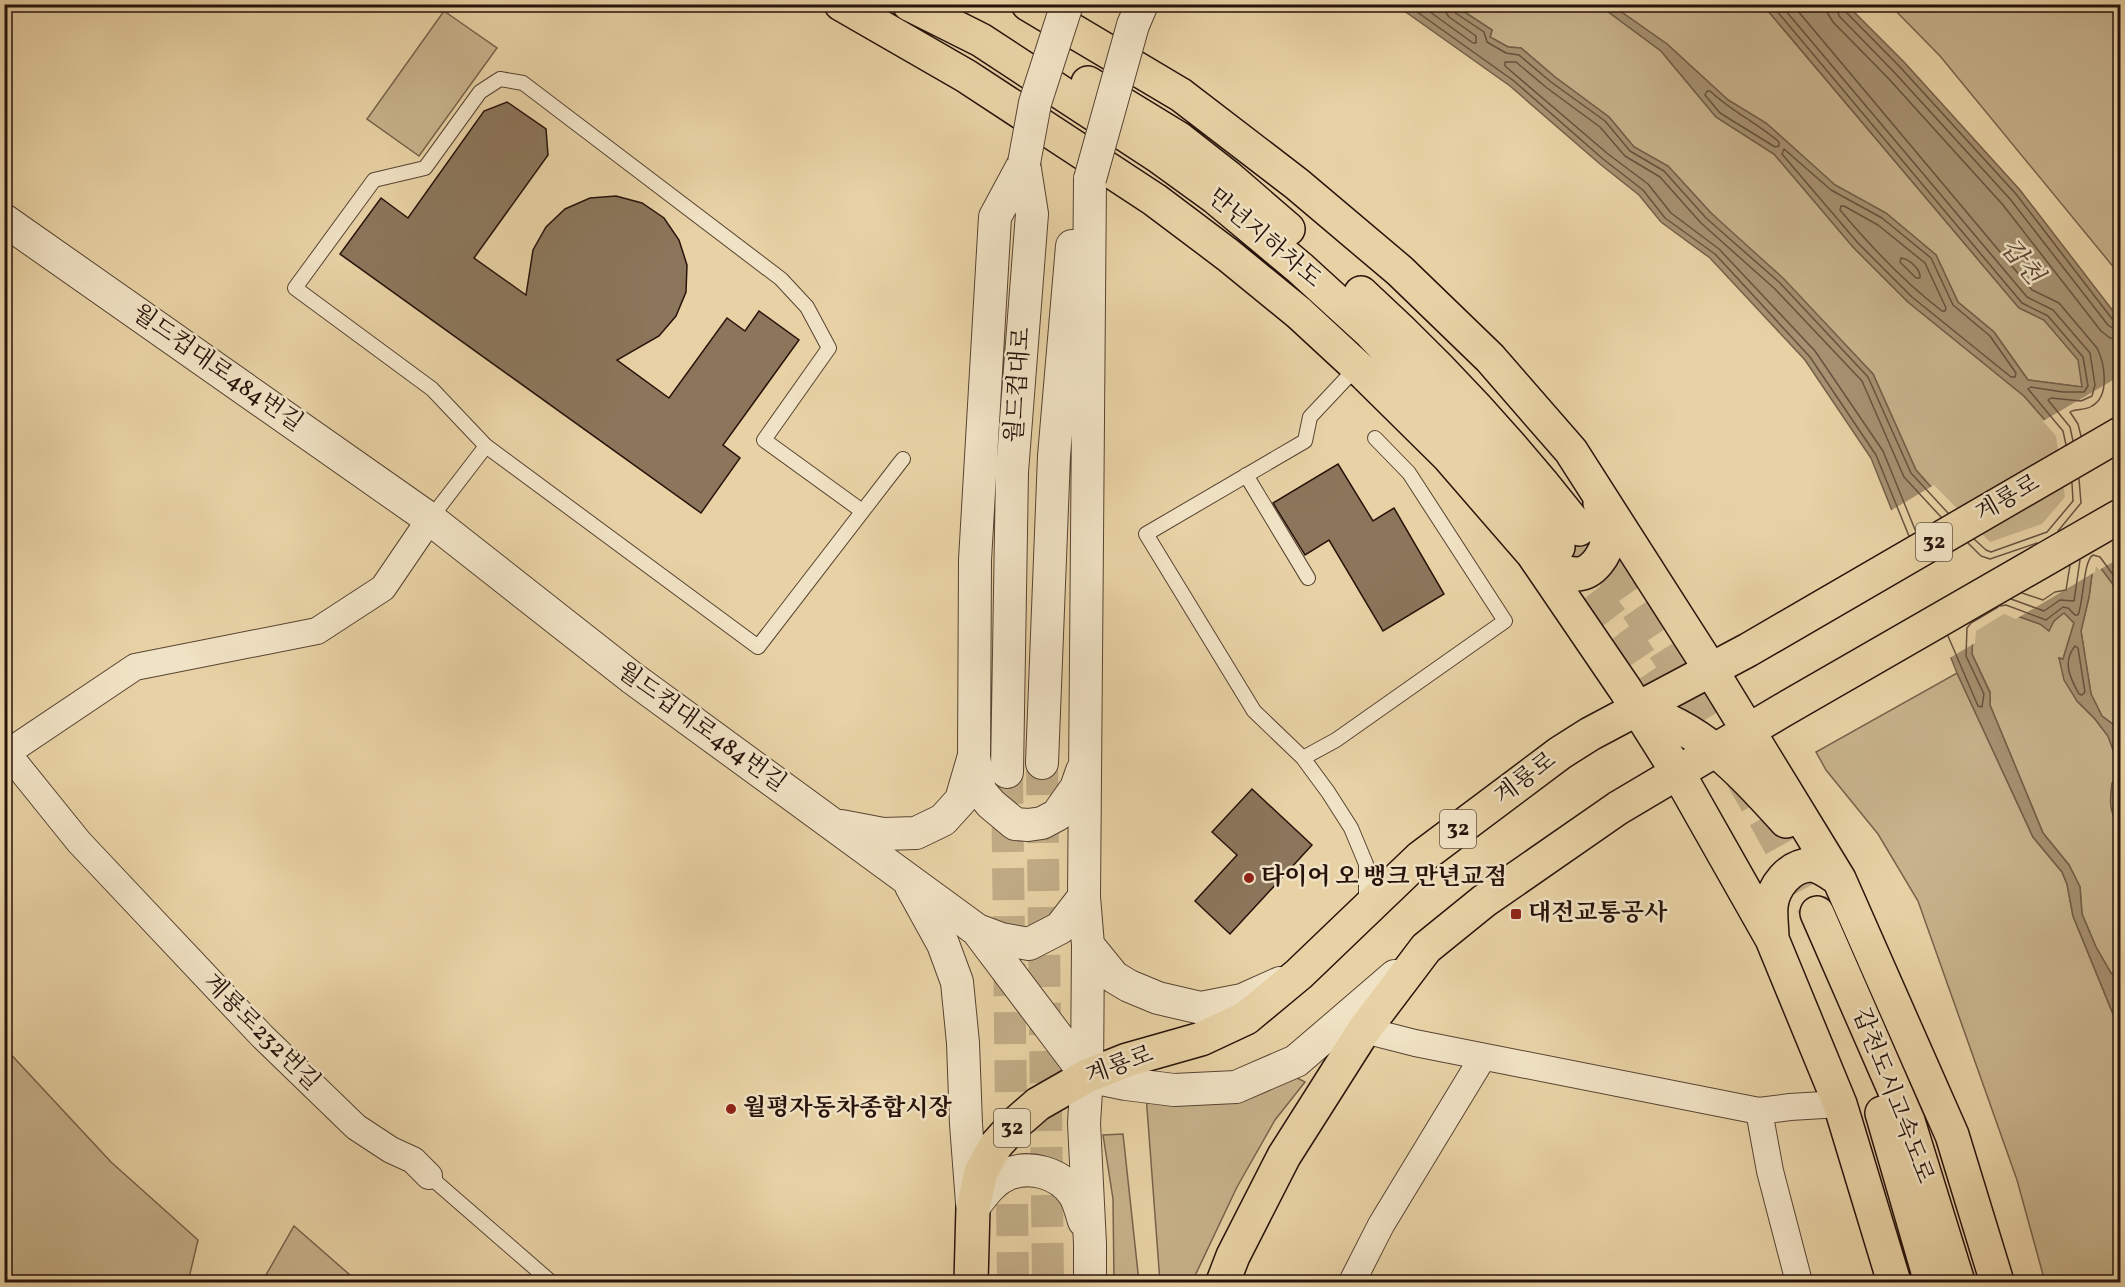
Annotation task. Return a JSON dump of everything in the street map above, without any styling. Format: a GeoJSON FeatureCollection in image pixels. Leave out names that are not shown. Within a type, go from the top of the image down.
{"type":"FeatureCollection","features":[{"type":"Feature","properties":{"kind":"main road"},"geometry":{"type":"LineString","coordinates":[[841,4],[966,75],[1155,200],[1228,255],[1299,313],[1448,456],[1556,544],[1637,709],[1678,773],[1796,926],[1840,1104],[1894,1282]]}},
{"type":"Feature","properties":{"kind":"main road","name":"만년지하차도"},"geometry":{"type":"LineString","coordinates":[[909,4],[981,39],[1158,156],[1216,198],[1300,268],[1369,331],[1471,439],[1556,544]]}},
{"type":"Feature","properties":{"kind":"main road","name":"만년지하차도"},"geometry":{"type":"LineString","coordinates":[[954,4],[1178,138],[1229,178],[1395,324],[1503,436],[1556,544]]}},
{"type":"Feature","properties":{"kind":"main road"},"geometry":{"type":"LineString","coordinates":[[1028,4],[1181,95],[1297,184],[1400,271],[1490,358],[1571,451],[1711,670],[1839,879],[1952,1135],[1997,1282]]}},
{"type":"Feature","properties":{"kind":"main road","name":"계룡로"},"geometry":{"type":"LineString","coordinates":[[971,1282],[981,1172],[996,1145],[1038,1104],[1087,1076],[1127,1060],[1201,1039],[1246,1018],[1299,974],[1420,858],[1560,753],[1590,734],[1748,650],[2121,434]]}},
{"type":"Feature","properties":{"kind":"main road"},"geometry":{"type":"LineString","coordinates":[[1556,544],[1557,569],[1578,574],[1595,567],[1607,542],[1607,524],[1596,491]]}},
{"type":"Feature","properties":{"kind":"main road"},"geometry":{"type":"LineString","coordinates":[[1223,1282],[1233,1256],[1284,1156],[1364,1030],[1426,948],[1484,902],[1618,808],[1783,710],[2121,516]]}},
{"type":"Feature","properties":{"kind":"main road"},"geometry":{"type":"LineString","coordinates":[[1637,709],[1669,721],[1713,747],[1750,782],[1839,879]]}},
{"type":"Feature","properties":{"kind":"main road"},"geometry":{"type":"LineString","coordinates":[[1796,926],[1771,906],[1775,890],[1784,877],[1797,869],[1810,865],[1821,868],[1839,879]]}},
{"type":"Feature","properties":{"kind":"main road","name":"갑천도시고속도로"},"geometry":{"type":"LineString","coordinates":[[1796,926],[1880,1104],[1931,1282]]}},
{"type":"Feature","properties":{"kind":"main road","name":"갑천도시고속도로"},"geometry":{"type":"LineString","coordinates":[[1796,926],[1908,1121],[1958,1282]]}},
{"type":"Feature","properties":{"kind":"street","name":"월드컵대로"},"geometry":{"type":"LineString","coordinates":[[1007,772],[1012,472],[1032,214],[1024,163],[1035,103],[1067,4]]}},
{"type":"Feature","properties":{"kind":"street","name":"월드컵대로"},"geometry":{"type":"LineString","coordinates":[[1041,763],[1055,444],[1074,228],[1133,26],[1142,4]]}},
{"type":"Feature","properties":{"kind":"street"},"geometry":{"type":"LineString","coordinates":[[1024,163],[994,217],[975,560],[974,757],[980,791],[991,804],[1015,824],[1028,825],[1042,823],[1057,815],[1076,788],[1085,762]]}},
{"type":"Feature","properties":{"kind":"street"},"geometry":{"type":"LineString","coordinates":[[1090,179],[1084,897],[1088,945],[1087,1076],[1084,1123],[1090,1282]]}},
{"type":"Feature","properties":{"kind":"street","name":"월드컵대로484번길"},"geometry":{"type":"LineString","coordinates":[[4,220],[430,519],[631,677],[977,930]]}},
{"type":"Feature","properties":{"kind":"street"},"geometry":{"type":"LineString","coordinates":[[6,752],[135,667],[317,631],[383,588],[430,519]]}},
{"type":"Feature","properties":{"kind":"street","name":"계룡로232번길"},"geometry":{"type":"LineString","coordinates":[[6,752],[79,842],[262,1036],[356,1127],[391,1150],[413,1160],[429,1176]]}},
{"type":"Feature","properties":{"kind":"street"},"geometry":{"type":"LineString","coordinates":[[834,825],[883,834],[916,833],[943,820],[960,800],[974,757]]}},
{"type":"Feature","properties":{"kind":"street"},"geometry":{"type":"LineString","coordinates":[[907,878],[943,944],[957,982],[963,1043],[966,1124],[980,1199]]}},
{"type":"Feature","properties":{"kind":"street"},"geometry":{"type":"LineString","coordinates":[[977,930],[1001,939],[1029,945],[1060,928],[1084,897]]}},
{"type":"Feature","properties":{"kind":"street"},"geometry":{"type":"LineString","coordinates":[[977,930],[1087,1076],[1174,1090],[1236,1087],[1296,1061],[1426,948]]}},
{"type":"Feature","properties":{"kind":"street"},"geometry":{"type":"LineString","coordinates":[[1088,945],[1114,977],[1129,986],[1158,998],[1201,1008],[1242,1000],[1299,974]]}},
{"type":"Feature","properties":{"kind":"street"},"geometry":{"type":"LineString","coordinates":[[1364,1030],[1483,1057],[1759,1111],[1840,1104]]}},
{"type":"Feature","properties":{"kind":"street"},"geometry":{"type":"LineString","coordinates":[[1352,1282],[1381,1225],[1483,1057]]}},
{"type":"Feature","properties":{"kind":"street"},"geometry":{"type":"LineString","coordinates":[[1759,1111],[1770,1171],[1799,1282]]}},
{"type":"Feature","properties":{"kind":"street"},"geometry":{"type":"LineString","coordinates":[[980,1199],[1005,1175],[1019,1171],[1050,1175],[1074,1195],[1090,1244]]}},
{"type":"Feature","properties":{"kind":"lane"},"geometry":{"type":"LineString","coordinates":[[862,511],[764,440],[829,348],[807,307],[781,279],[523,82],[500,79],[480,92],[425,168],[374,180],[295,288],[432,389],[486,446],[758,647],[903,459]]}},
{"type":"Feature","properties":{"kind":"lane"},"geometry":{"type":"LineString","coordinates":[[1357,367],[1310,417],[1305,441],[1146,534],[1254,711],[1303,758],[1351,828],[1366,864],[1367,911]]}},
{"type":"Feature","properties":{"kind":"lane"},"geometry":{"type":"LineString","coordinates":[[1303,758],[1336,740],[1505,621],[1409,473],[1375,438]]}},
{"type":"Feature","properties":{"kind":"lane"},"geometry":{"type":"LineString","coordinates":[[430,519],[486,446]]}},
{"type":"Feature","properties":{"kind":"lane"},"geometry":{"type":"LineString","coordinates":[[1246,475],[1308,578]]}},
{"type":"Feature","properties":{"kind":"lane","name":"계룡로232번길"},"geometry":{"type":"LineString","coordinates":[[429,1176],[551,1282]]}},
{"type":"Feature","properties":{"kind":"shaded area"},"geometry":{"type":"Polygon","coordinates":[[[1454,5],[1599,5],[1661,51],[1716,117],[1774,154],[1853,247],[1908,302],[2024,396],[2058,435],[2068,498],[2044,526],[1990,546],[1945,503],[1916,470],[1873,374],[1711,213],[1668,166],[1634,147],[1609,117],[1555,77],[1521,48],[1508,47],[1490,37],[1492,30],[1454,5]]]}},
{"type":"Feature","properties":{"kind":"shaded area"},"geometry":{"type":"Polygon","coordinates":[[[1615,5],[1763,5],[2019,308],[2044,320],[2079,360],[2082,387],[2028,380],[1994,332],[1958,302],[1936,255],[1886,213],[1835,185],[1766,123],[1728,100],[1667,44],[1620,11],[1615,5]]]}},
{"type":"Feature","properties":{"kind":"shaded area"},"geometry":{"type":"Polygon","coordinates":[[[1890,5],[2120,5],[2120,275],[1940,56],[1890,5]]]}},
{"type":"Feature","properties":{"kind":"shaded area"},"geometry":{"type":"Polygon","coordinates":[[[444,11],[497,48],[419,156],[367,119],[444,11]]]}},
{"type":"Feature","properties":{"kind":"shaded area"},"geometry":{"type":"Polygon","coordinates":[[[2094,558],[2115,587],[2120,598],[2120,734],[2118,728],[2102,716],[2091,694],[2081,631],[2089,597],[2094,558]]]}},
{"type":"Feature","properties":{"kind":"shaded area"},"geometry":{"type":"Polygon","coordinates":[[[2003,611],[2040,624],[2049,630],[2054,621],[2064,612],[2074,623],[2063,659],[2059,658],[2077,701],[2108,736],[2119,766],[2117,822],[2120,825],[2120,982],[2111,973],[2096,947],[2082,914],[2080,887],[2069,865],[2043,833],[1990,705],[1990,692],[1972,654],[1973,629],[2003,611]]]}},
{"type":"Feature","properties":{"kind":"shaded area"},"geometry":{"type":"Polygon","coordinates":[[[1957,673],[2033,837],[2062,872],[2067,884],[2073,916],[2120,1031],[2120,1282],[2045,1282],[2017,1180],[1918,901],[1878,834],[1826,770],[1816,752],[1957,673]]]}},
{"type":"Feature","properties":{"kind":"shaded area"},"geometry":{"type":"Polygon","coordinates":[[[4,1047],[111,1162],[198,1240],[188,1282],[5,1282],[4,1047]]]}},
{"type":"Feature","properties":{"kind":"shaded area"},"geometry":{"type":"Polygon","coordinates":[[[1293,1076],[1305,1082],[1275,1120],[1237,1187],[1192,1282],[1160,1282],[1146,1095],[1293,1076]]]}},
{"type":"Feature","properties":{"kind":"shaded area"},"geometry":{"type":"Polygon","coordinates":[[[1123,1134],[1139,1282],[1114,1282],[1113,1199],[1103,1135],[1123,1134]]]}},
{"type":"Feature","properties":{"kind":"shaded area"},"geometry":{"type":"Polygon","coordinates":[[[294,1226],[358,1282],[262,1282],[294,1226]]]}},
{"type":"Feature","properties":{"kind":"water","name":"갑천"},"geometry":{"type":"Polygon","coordinates":[[[1396,5],[1454,5],[1492,30],[1490,37],[1508,47],[1521,48],[1555,77],[1609,117],[1634,147],[1668,166],[1711,213],[1784,279],[1873,374],[1916,470],[1945,503],[1989,546],[2044,526],[2068,498],[2058,435],[2024,396],[1908,302],[1853,247],[1774,154],[1716,117],[1661,51],[1599,5],[1615,5],[1620,11],[1667,44],[1728,100],[1766,123],[1835,185],[1886,213],[1936,255],[1958,302],[1994,332],[2028,380],[2082,387],[2078,360],[2044,320],[2019,308],[1763,5],[1847,5],[1904,62],[2020,190],[2120,320],[2120,598],[2115,587],[2094,559],[2089,597],[2081,631],[2091,694],[2102,716],[2118,728],[2120,734],[2120,825],[2113,816],[2110,800],[2112,783],[2117,779],[2119,766],[2108,736],[2077,701],[2064,680],[2059,658],[2063,659],[2074,623],[2064,613],[2054,621],[2049,631],[2040,624],[2003,611],[1973,629],[1972,654],[1990,693],[1990,705],[2043,833],[2069,865],[2080,887],[2082,914],[2096,947],[2111,973],[2120,982],[2120,1031],[2073,916],[2067,884],[2062,872],[2033,837],[1957,673],[1871,458],[1805,360],[1710,258],[1661,222],[1639,195],[1510,86],[1396,5]]]}},
{"type":"Feature","properties":{"kind":"pier"},"geometry":{"type":"Polygon","coordinates":[[[2120,376],[2120,558],[2099,570],[2096,566],[2095,572],[2016,619],[2004,614],[1976,631],[1975,643],[1948,659],[1890,511],[1934,485],[1990,542],[2042,524],[2065,497],[2056,436],[2043,421],[2120,376]]]}},
{"type":"Feature","properties":{"kind":"building"},"geometry":{"type":"Polygon","coordinates":[[[507,102],[546,129],[548,155],[474,258],[526,295],[533,250],[546,227],[565,209],[590,198],[616,196],[642,203],[664,218],[679,240],[687,265],[686,292],[676,316],[659,336],[617,360],[669,398],[727,318],[745,331],[759,311],[799,340],[723,445],[740,458],[701,513],[340,254],[381,198],[408,218],[484,111],[507,102]]]}},
{"type":"Feature","properties":{"kind":"building"},"geometry":{"type":"Polygon","coordinates":[[[1338,464],[1373,521],[1394,508],[1444,594],[1383,631],[1329,540],[1305,555],[1273,503],[1338,464]]]}},
{"type":"Feature","properties":{"kind":"building","name":"타이어 오 뱅크 만년교점"},"geometry":{"type":"Polygon","coordinates":[[[1252,789],[1312,845],[1230,934],[1195,901],[1237,855],[1212,832],[1252,789]]]}},
{"type":"Feature","properties":{"kind":"tunnel"},"geometry":{"type":"LineString","coordinates":[[1579,529],[1645,621],[1706,716],[1817,913]]}},
{"type":"Feature","properties":{"kind":"tunnel"},"geometry":{"type":"LineString","coordinates":[[1562,554],[1625,636],[1681,719]]}},
{"type":"Feature","properties":{"kind":"tunnel"},"geometry":{"type":"LineString","coordinates":[[1042,763],[1048,1282]]}},
{"type":"Feature","properties":{"kind":"tunnel"},"geometry":{"type":"LineString","coordinates":[[1007,772],[1013,1282]]}},
{"type":"Feature","properties":{"kind":"place","name":"타이어 오 뱅크 만년교점"},"geometry":{"type":"Point","coordinates":[1249,878]}},
{"type":"Feature","properties":{"kind":"place","name":"대전교통공사"},"geometry":{"type":"Point","coordinates":[1516,914]}},
{"type":"Feature","properties":{"kind":"place","name":"월평자동차종합시장"},"geometry":{"type":"Point","coordinates":[731,1109]}}]}
